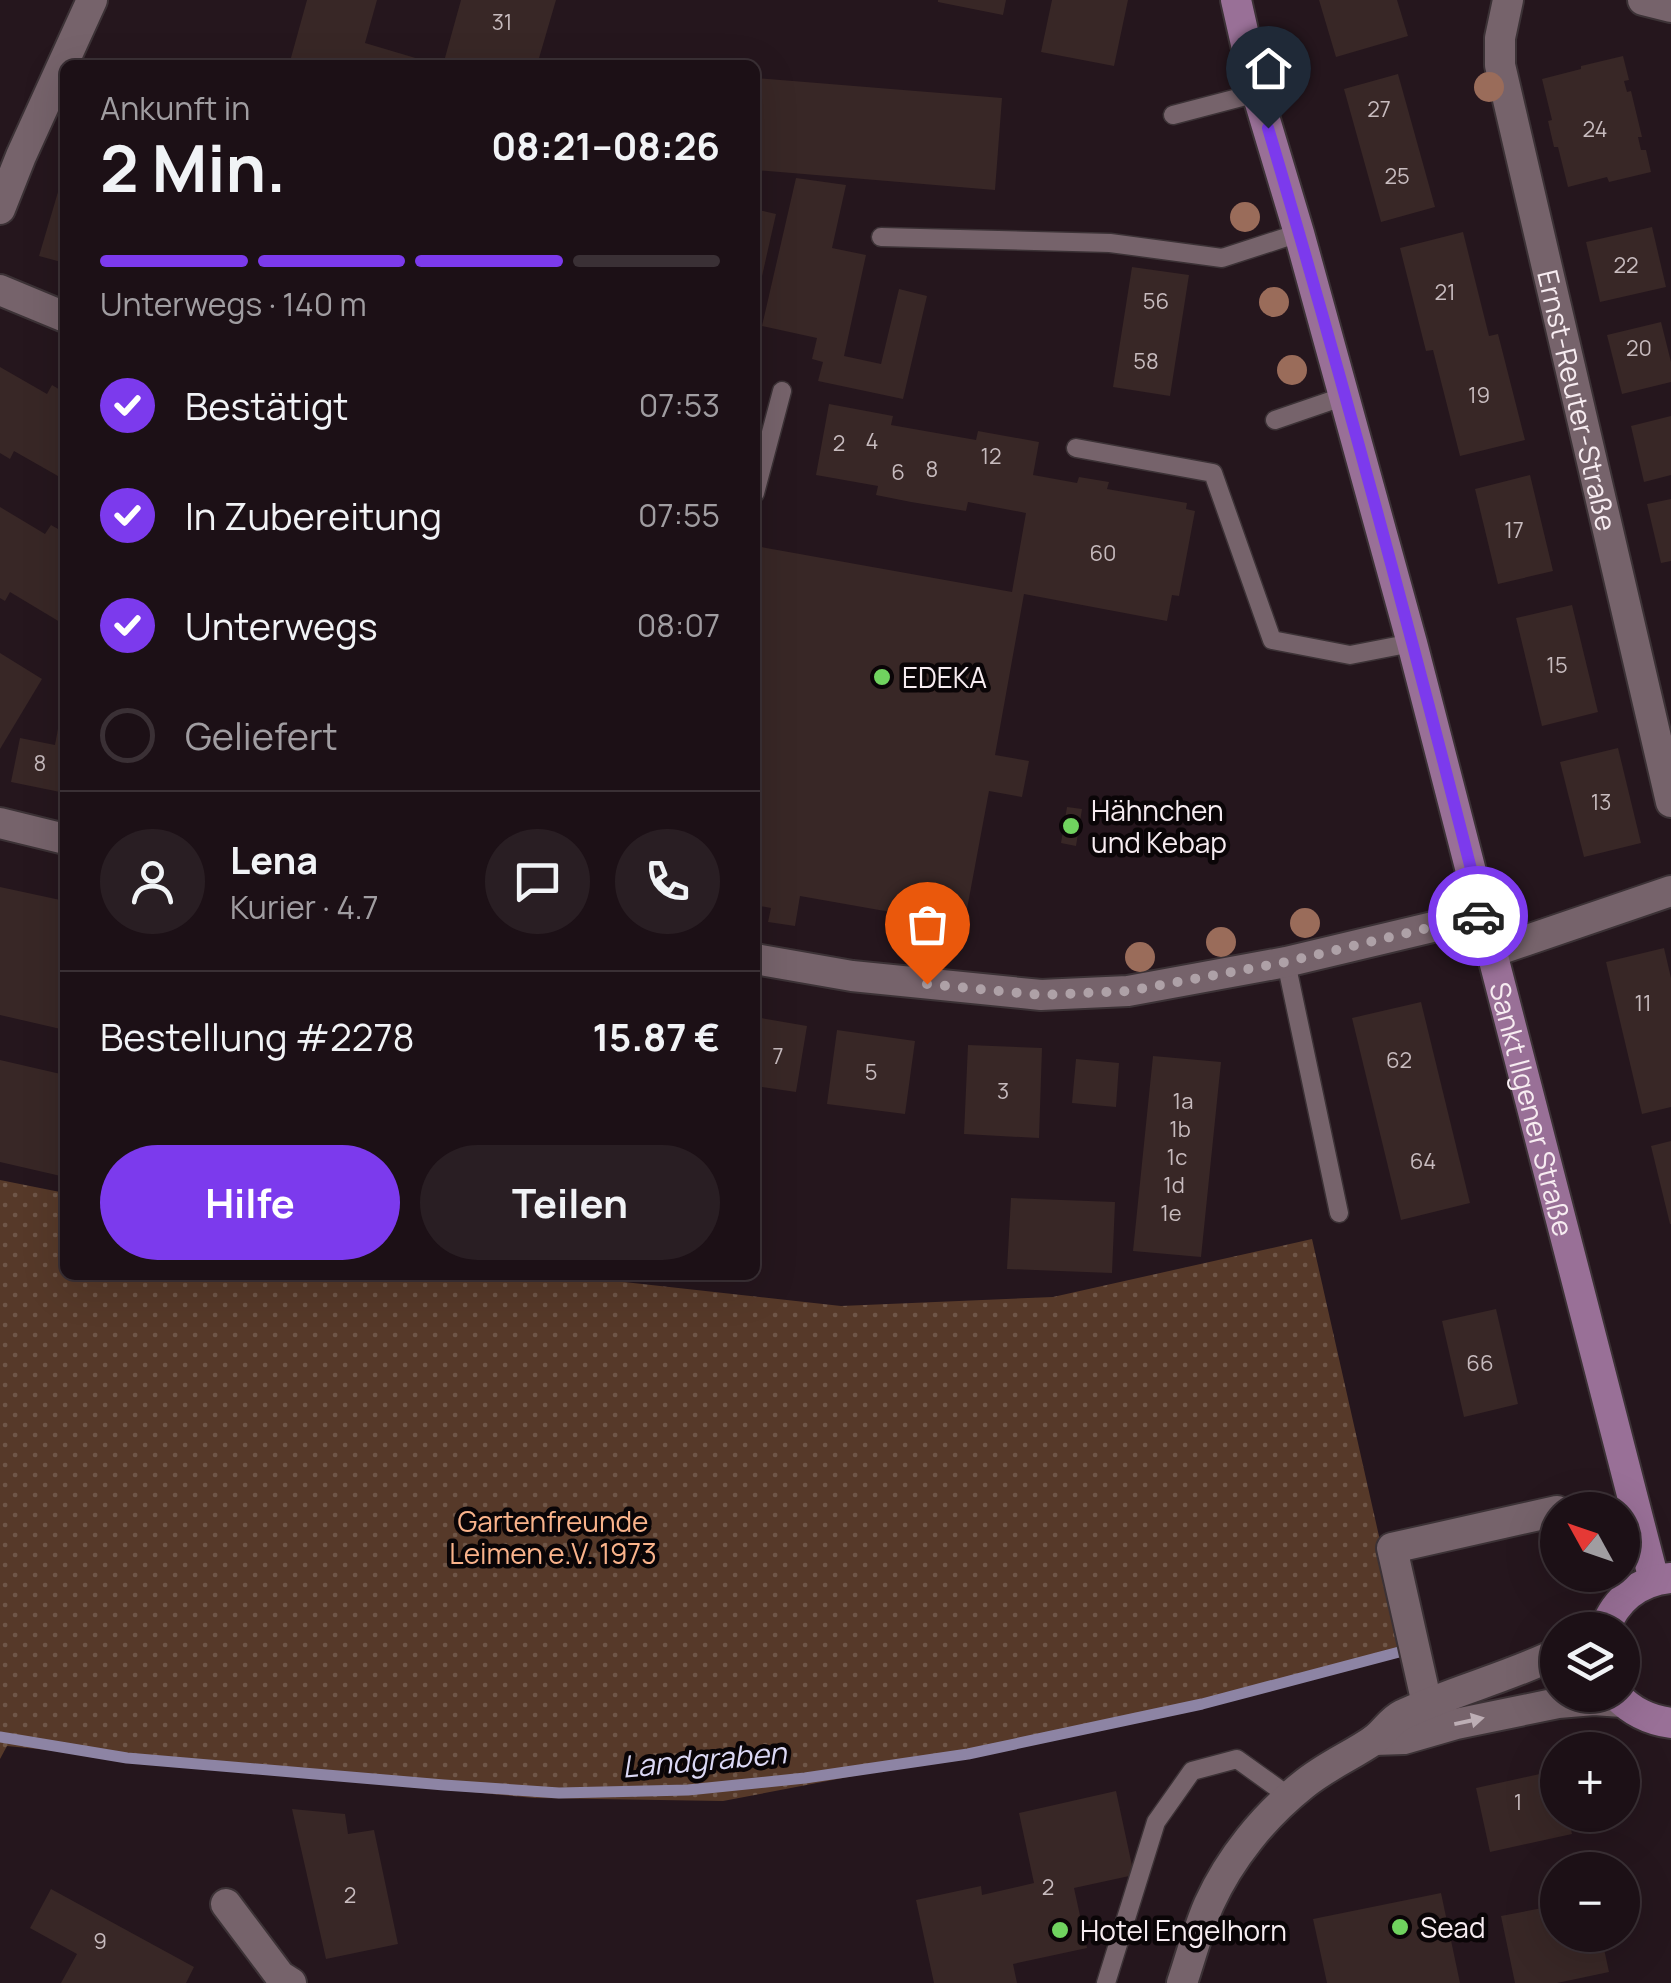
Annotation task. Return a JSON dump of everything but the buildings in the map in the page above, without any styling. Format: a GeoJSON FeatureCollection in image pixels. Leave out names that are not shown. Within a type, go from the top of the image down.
{"type":"FeatureCollection","features":[{"type":"Feature","properties":{"kind":"street"},"geometry":{"type":"LineString","coordinates":[[65,60],[92,0]]}},
{"type":"Feature","properties":{"kind":"street","name":"Sankt Ilgener Straße"},"geometry":{"type":"LineString","coordinates":[[1236,0],[1257,93],[1345,396],[1662,1579],[1636,1588],[1612,1612]]}},
{"type":"Feature","properties":{"kind":"street","name":"Ernst-Reuter-Straße"},"geometry":{"type":"LineString","coordinates":[[1508,0],[1500,38],[1500,65],[1671,802]]}},
{"type":"Feature","properties":{"kind":"street"},"geometry":{"type":"LineString","coordinates":[[1643,0],[1671,7]]}},
{"type":"Feature","properties":{"kind":"street"},"geometry":{"type":"LineString","coordinates":[[0,209],[60,70]]}},
{"type":"Feature","properties":{"kind":"street"},"geometry":{"type":"LineString","coordinates":[[0,290],[60,315]]}},
{"type":"Feature","properties":{"kind":"street"},"geometry":{"type":"LineString","coordinates":[[0,822],[60,838]]}},
{"type":"Feature","properties":{"kind":"street"},"geometry":{"type":"LineString","coordinates":[[1492,952],[1671,891]]}},
{"type":"Feature","properties":{"kind":"street"},"geometry":{"type":"LineString","coordinates":[[760,960],[852,976],[1041,995],[1128,991],[1286,962],[1483,916]]}},
{"type":"Feature","properties":{"kind":"street"},"geometry":{"type":"LineString","coordinates":[[1427,1704],[1392,1548],[1540,1514]]}},
{"type":"Feature","properties":{"kind":"street"},"geometry":{"type":"LineString","coordinates":[[1182,1983],[1200,1927],[1224,1875],[1254,1834],[1290,1796],[1330,1765],[1374,1740],[1396,1718],[1540,1661]]}},
{"type":"Feature","properties":{"kind":"street"},"geometry":{"type":"LineString","coordinates":[[1374,1740],[1404,1740],[1456,1724],[1540,1707]]}},
{"type":"Feature","properties":{"kind":"street"},"geometry":{"type":"LineString","coordinates":[[1637,1712],[1671,1723]]}},
{"type":"Feature","properties":{"kind":"street"},"geometry":{"type":"LineString","coordinates":[[226,1904],[280,1976],[292,1983]]}},
{"type":"Feature","properties":{"kind":"lane"},"geometry":{"type":"LineString","coordinates":[[1173,114],[1257,93]]}},
{"type":"Feature","properties":{"kind":"lane"},"geometry":{"type":"LineString","coordinates":[[881,237],[1110,244],[1222,258],[1299,233]]}},
{"type":"Feature","properties":{"kind":"lane"},"geometry":{"type":"LineString","coordinates":[[760,474],[782,391]]}},
{"type":"Feature","properties":{"kind":"lane"},"geometry":{"type":"LineString","coordinates":[[1275,420],[1345,396]]}},
{"type":"Feature","properties":{"kind":"lane"},"geometry":{"type":"LineString","coordinates":[[1076,448],[1213,473],[1272,640],[1350,656],[1412,642]]}},
{"type":"Feature","properties":{"kind":"lane"},"geometry":{"type":"LineString","coordinates":[[1286,962],[1339,1213]]}},
{"type":"Feature","properties":{"kind":"lane"},"geometry":{"type":"LineString","coordinates":[[1106,1983],[1156,1822],[1192,1771],[1237,1759],[1290,1796]]}},
{"type":"Feature","properties":{"kind":"green space","name":"Gartenfreunde Leimen e.V. 1973"},"geometry":{"type":"Polygon","coordinates":[[[0,1180],[60,1192],[60,1280],[606,1280],[841,1306],[1053,1297],[1312,1239],[1408,1652],[1057,1737],[723,1801],[534,1798],[7,1746],[0,1759],[0,1180]]]}},
{"type":"Feature","properties":{"kind":"waterway","name":"Landgraben"},"geometry":{"type":"LineString","coordinates":[[0,1737],[127,1758],[444,1785],[559,1793],[688,1790],[805,1778],[968,1754],[1202,1704],[1403,1651]]}},
{"type":"Feature","properties":{"kind":"way so far"},"geometry":{"type":"LineString","coordinates":[[927,984],[1041,995],[1128,991],[1286,962],[1478,916]]}},
{"type":"Feature","properties":{"kind":"place","name":"EDEKA"},"geometry":{"type":"Point","coordinates":[882,677]}},
{"type":"Feature","properties":{"kind":"place","name":"Hähnchen und Kebap"},"geometry":{"type":"Point","coordinates":[1071,826]}},
{"type":"Feature","properties":{"kind":"place","name":"Sead"},"geometry":{"type":"Point","coordinates":[1400,1927]}},
{"type":"Feature","properties":{"kind":"place","name":"Hotel Engelhorn"},"geometry":{"type":"Point","coordinates":[1060,1930]}},
{"type":"Feature","properties":{"kind":"route"},"geometry":{"type":"LineString","coordinates":[[1268,128],[1412,642],[1483,916],[1478,916]]}}]}
